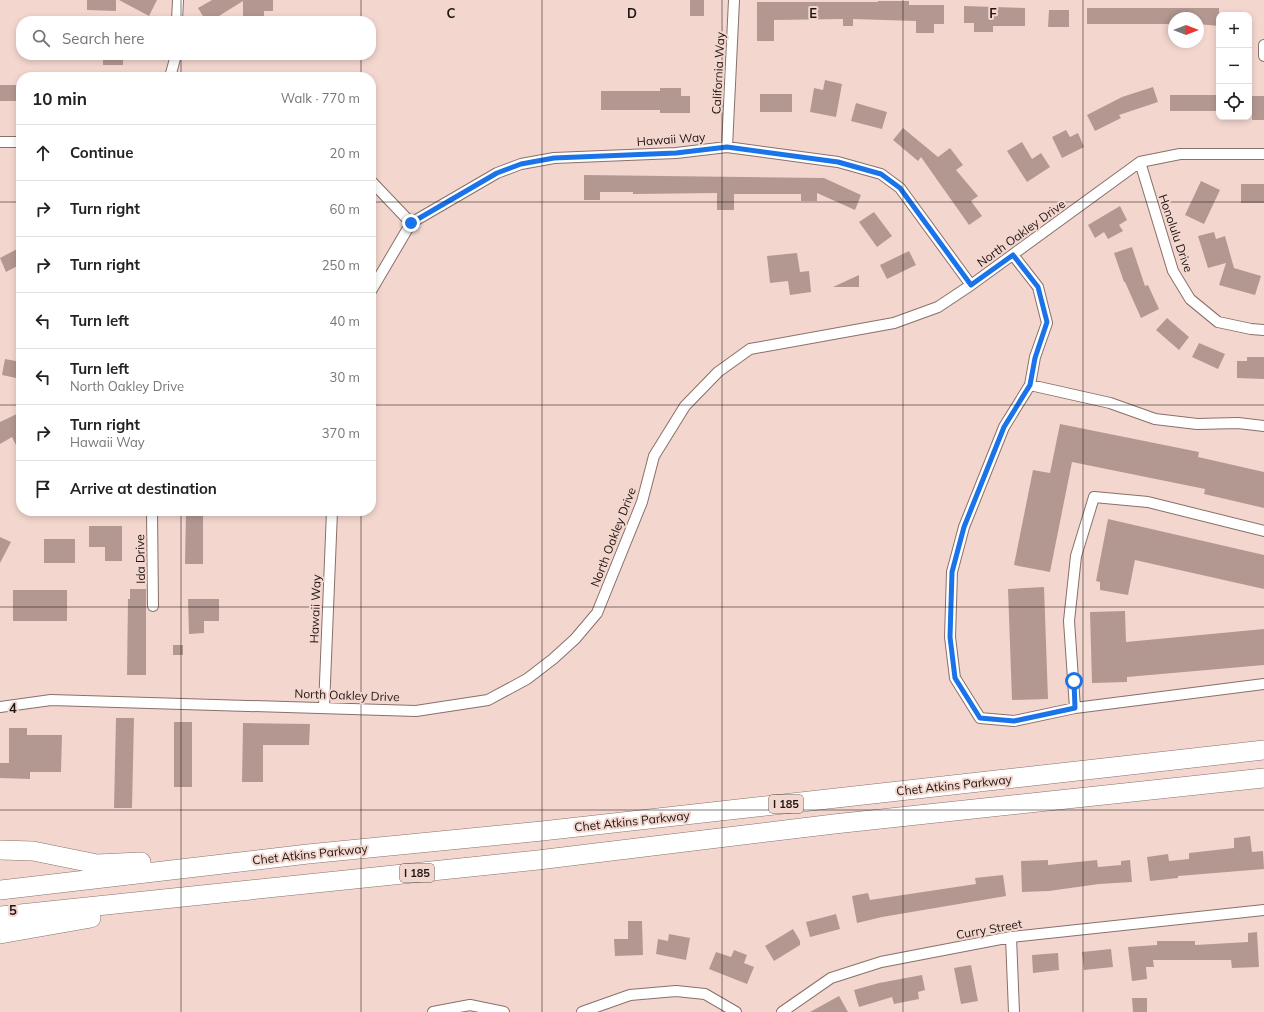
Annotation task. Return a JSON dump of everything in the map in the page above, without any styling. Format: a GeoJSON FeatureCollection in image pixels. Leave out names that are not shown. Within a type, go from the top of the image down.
{"type":"FeatureCollection","features":[{"type":"Feature","properties":{"kind":"highway","name":"Chet Atkins Parkway"},"geometry":{"type":"LineString","coordinates":[[0,890],[308,854],[542,831],[1264,750]]}},
{"type":"Feature","properties":{"kind":"highway","name":"I 185"},"geometry":{"type":"LineString","coordinates":[[0,916],[538,860],[842,824],[1264,778]]}},
{"type":"Feature","properties":{"kind":"highway"},"geometry":{"type":"LineString","coordinates":[[0,850],[33,851],[97,864],[308,854]]}},
{"type":"Feature","properties":{"kind":"highway"},"geometry":{"type":"LineString","coordinates":[[0,934],[272,887]]}},
{"type":"Feature","properties":{"kind":"street"},"geometry":{"type":"LineString","coordinates":[[177,16],[178,0]]}},
{"type":"Feature","properties":{"kind":"street","name":"California Way"},"geometry":{"type":"LineString","coordinates":[[727,147],[734,0]]}},
{"type":"Feature","properties":{"kind":"street"},"geometry":{"type":"LineString","coordinates":[[1264,45],[1264,56]]}},
{"type":"Feature","properties":{"kind":"street"},"geometry":{"type":"LineString","coordinates":[[171,72],[175,60]]}},
{"type":"Feature","properties":{"kind":"street"},"geometry":{"type":"LineString","coordinates":[[0,142],[16,142]]}},
{"type":"Feature","properties":{"kind":"street","name":"Hawaii Way"},"geometry":{"type":"LineString","coordinates":[[376,282],[411,223],[491,177],[521,164],[554,158],[676,153],[727,147],[838,162],[881,174],[900,188],[971,285]]}},
{"type":"Feature","properties":{"kind":"street","name":"North Oakley Drive"},"geometry":{"type":"LineString","coordinates":[[0,707],[51,700],[324,707],[416,711],[488,700],[527,679],[553,659],[575,639],[597,613],[642,502],[654,456],[685,406],[718,372],[750,349],[894,322],[938,306],[971,285],[1140,162],[1180,154],[1264,154]]}},
{"type":"Feature","properties":{"kind":"street","name":"Honolulu Drive"},"geometry":{"type":"LineString","coordinates":[[1140,162],[1173,271],[1190,299],[1218,322],[1251,329],[1264,330]]}},
{"type":"Feature","properties":{"kind":"street"},"geometry":{"type":"LineString","coordinates":[[376,186],[411,223]]}},
{"type":"Feature","properties":{"kind":"street"},"geometry":{"type":"LineString","coordinates":[[1013,255],[1038,287],[1047,322],[1035,358],[1030,385],[1004,427],[964,527],[954,564],[952,572],[950,637],[955,678],[980,718],[1014,721],[1075,708],[1264,684]]}},
{"type":"Feature","properties":{"kind":"street"},"geometry":{"type":"LineString","coordinates":[[1030,385],[1110,403],[1155,419],[1197,424],[1238,423],[1264,426]]}},
{"type":"Feature","properties":{"kind":"street"},"geometry":{"type":"LineString","coordinates":[[1075,708],[1069,621],[1076,556],[1094,497],[1148,502],[1264,531]]}},
{"type":"Feature","properties":{"kind":"street","name":"Ida Drive"},"geometry":{"type":"LineString","coordinates":[[152,516],[153,606]]}},
{"type":"Feature","properties":{"kind":"street","name":"Hawaii Way"},"geometry":{"type":"LineString","coordinates":[[324,707],[332,516]]}},
{"type":"Feature","properties":{"kind":"street","name":"Curry Street"},"geometry":{"type":"LineString","coordinates":[[782,1012],[832,978],[881,962],[1011,937],[1264,910]]}},
{"type":"Feature","properties":{"kind":"street"},"geometry":{"type":"LineString","coordinates":[[1011,937],[1014,1012]]}},
{"type":"Feature","properties":{"kind":"street"},"geometry":{"type":"LineString","coordinates":[[582,1012],[630,995],[676,991],[705,994],[736,1012]]}},
{"type":"Feature","properties":{"kind":"street"},"geometry":{"type":"LineString","coordinates":[[433,1012],[470,1004],[504,1012]]}},
{"type":"Feature","properties":{"kind":"building"},"geometry":{"type":"Polygon","coordinates":[[[87,0],[116,0],[116,11],[87,10],[87,0]]]}},
{"type":"Feature","properties":{"kind":"building"},"geometry":{"type":"Polygon","coordinates":[[[119,0],[157,0],[149,16],[119,0]]]}},
{"type":"Feature","properties":{"kind":"building"},"geometry":{"type":"Polygon","coordinates":[[[212,0],[273,0],[273,11],[264,11],[264,16],[243,16],[243,1],[219,16],[203,16],[198,8],[212,0]]]}},
{"type":"Feature","properties":{"kind":"building"},"geometry":{"type":"Polygon","coordinates":[[[690,0],[704,0],[704,16],[690,16],[690,0]]]}},
{"type":"Feature","properties":{"kind":"building"},"geometry":{"type":"Polygon","coordinates":[[[909,1],[909,5],[944,5],[944,24],[934,24],[934,33],[916,33],[916,21],[853,19],[853,26],[843,26],[843,19],[774,20],[774,41],[757,41],[757,2],[909,1]]]}},
{"type":"Feature","properties":{"kind":"building"},"geometry":{"type":"Polygon","coordinates":[[[964,6],[1025,8],[1025,26],[993,26],[993,32],[974,32],[974,23],[964,23],[964,6]]]}},
{"type":"Feature","properties":{"kind":"building"},"geometry":{"type":"Polygon","coordinates":[[[1087,8],[1219,8],[1219,12],[1216,12],[1216,26],[1204,25],[1204,12],[1168,12],[1168,24],[1087,24],[1087,8]]]}},
{"type":"Feature","properties":{"kind":"building"},"geometry":{"type":"Polygon","coordinates":[[[1049,10],[1069,10],[1069,27],[1048,27],[1049,10]]]}},
{"type":"Feature","properties":{"kind":"building"},"geometry":{"type":"Polygon","coordinates":[[[103,60],[123,60],[123,65],[103,65],[103,60]]]}},
{"type":"Feature","properties":{"kind":"building"},"geometry":{"type":"Polygon","coordinates":[[[825,80],[842,84],[836,117],[810,112],[814,88],[823,90],[825,80]]]}},
{"type":"Feature","properties":{"kind":"building"},"geometry":{"type":"Polygon","coordinates":[[[0,85],[16,85],[16,101],[0,101],[0,85]]]}},
{"type":"Feature","properties":{"kind":"building"},"geometry":{"type":"Polygon","coordinates":[[[1153,87],[1158,102],[1119,115],[1121,118],[1095,131],[1087,115],[1122,97],[1153,87]]]}},
{"type":"Feature","properties":{"kind":"building"},"geometry":{"type":"Polygon","coordinates":[[[660,88],[681,88],[681,96],[690,96],[690,113],[660,113],[660,110],[601,110],[601,91],[660,91],[660,88]]]}},
{"type":"Feature","properties":{"kind":"building"},"geometry":{"type":"Polygon","coordinates":[[[760,94],[792,94],[792,112],[760,112],[760,94]]]}},
{"type":"Feature","properties":{"kind":"building"},"geometry":{"type":"Polygon","coordinates":[[[1170,95],[1216,95],[1216,111],[1170,111],[1170,95]]]}},
{"type":"Feature","properties":{"kind":"building"},"geometry":{"type":"Polygon","coordinates":[[[1252,96],[1264,96],[1264,120],[1252,120],[1252,96]]]}},
{"type":"Feature","properties":{"kind":"building"},"geometry":{"type":"Polygon","coordinates":[[[856,103],[887,112],[882,129],[851,121],[856,103]]]}},
{"type":"Feature","properties":{"kind":"building"},"geometry":{"type":"Polygon","coordinates":[[[903,128],[938,157],[950,148],[963,165],[956,170],[978,196],[971,201],[982,216],[969,225],[921,157],[918,161],[893,140],[903,128]]]}},
{"type":"Feature","properties":{"kind":"building"},"geometry":{"type":"Polygon","coordinates":[[[1066,130],[1070,137],[1078,133],[1084,147],[1062,158],[1052,137],[1066,130]]]}},
{"type":"Feature","properties":{"kind":"building"},"geometry":{"type":"Polygon","coordinates":[[[1022,142],[1032,159],[1041,153],[1050,167],[1027,182],[1007,151],[1022,142]]]}},
{"type":"Feature","properties":{"kind":"building"},"geometry":{"type":"Polygon","coordinates":[[[584,175],[824,178],[861,195],[855,210],[817,193],[817,201],[801,201],[801,194],[734,194],[734,210],[717,210],[717,193],[633,194],[633,192],[600,192],[600,200],[584,200],[584,175]]]}},
{"type":"Feature","properties":{"kind":"building"},"geometry":{"type":"Polygon","coordinates":[[[1201,181],[1220,190],[1204,224],[1185,215],[1201,181]]]}},
{"type":"Feature","properties":{"kind":"building"},"geometry":{"type":"Polygon","coordinates":[[[1241,184],[1264,184],[1264,203],[1241,203],[1241,184]]]}},
{"type":"Feature","properties":{"kind":"building"},"geometry":{"type":"Polygon","coordinates":[[[1120,206],[1127,220],[1119,225],[1123,231],[1108,239],[1104,232],[1095,238],[1088,225],[1120,206]]]}},
{"type":"Feature","properties":{"kind":"building"},"geometry":{"type":"Polygon","coordinates":[[[874,212],[892,236],[877,247],[859,222],[874,212]]]}},
{"type":"Feature","properties":{"kind":"building"},"geometry":{"type":"Polygon","coordinates":[[[1214,232],[1216,239],[1225,236],[1234,268],[1261,276],[1255,295],[1219,285],[1226,263],[1208,268],[1198,236],[1214,232]]]}},
{"type":"Feature","properties":{"kind":"building"},"geometry":{"type":"Polygon","coordinates":[[[1132,247],[1145,286],[1148,285],[1159,309],[1141,318],[1124,282],[1114,253],[1132,247]]]}},
{"type":"Feature","properties":{"kind":"building"},"geometry":{"type":"Polygon","coordinates":[[[16,250],[16,267],[6,272],[0,258],[16,250]]]}},
{"type":"Feature","properties":{"kind":"building"},"geometry":{"type":"Polygon","coordinates":[[[909,251],[916,265],[887,279],[880,265],[909,251]]]}},
{"type":"Feature","properties":{"kind":"building"},"geometry":{"type":"Polygon","coordinates":[[[797,253],[800,272],[809,271],[811,292],[790,295],[788,281],[770,283],[767,256],[797,253]]]}},
{"type":"Feature","properties":{"kind":"building"},"geometry":{"type":"Polygon","coordinates":[[[859,275],[859,287],[833,287],[859,275]]]}},
{"type":"Feature","properties":{"kind":"building"},"geometry":{"type":"Polygon","coordinates":[[[1167,318],[1189,337],[1179,350],[1156,330],[1167,318]]]}},
{"type":"Feature","properties":{"kind":"building"},"geometry":{"type":"Polygon","coordinates":[[[1199,343],[1225,354],[1218,369],[1192,357],[1199,343]]]}},
{"type":"Feature","properties":{"kind":"building"},"geometry":{"type":"Polygon","coordinates":[[[1247,357],[1264,357],[1264,379],[1237,378],[1237,361],[1247,361],[1247,357]]]}},
{"type":"Feature","properties":{"kind":"building"},"geometry":{"type":"Polygon","coordinates":[[[5,359],[16,361],[16,378],[2,375],[5,359]]]}},
{"type":"Feature","properties":{"kind":"building"},"geometry":{"type":"Polygon","coordinates":[[[16,414],[16,445],[12,437],[0,444],[0,422],[16,414]]]}},
{"type":"Feature","properties":{"kind":"building"},"geometry":{"type":"Polygon","coordinates":[[[1060,424],[1199,452],[1198,457],[1264,472],[1264,508],[1204,494],[1205,489],[1072,462],[1050,572],[1014,565],[1033,470],[1050,473],[1060,424]]]}},
{"type":"Feature","properties":{"kind":"building"},"geometry":{"type":"Polygon","coordinates":[[[186,516],[203,516],[203,564],[185,564],[186,516]]]}},
{"type":"Feature","properties":{"kind":"building"},"geometry":{"type":"Polygon","coordinates":[[[1108,519],[1264,555],[1264,589],[1135,560],[1128,595],[1100,590],[1100,582],[1096,581],[1108,519]]]}},
{"type":"Feature","properties":{"kind":"building"},"geometry":{"type":"Polygon","coordinates":[[[89,526],[122,526],[122,561],[105,561],[105,547],[89,547],[89,526]]]}},
{"type":"Feature","properties":{"kind":"building"},"geometry":{"type":"Polygon","coordinates":[[[0,537],[11,542],[0,563],[0,537]]]}},
{"type":"Feature","properties":{"kind":"building"},"geometry":{"type":"Polygon","coordinates":[[[44,539],[75,539],[75,563],[44,563],[44,539]]]}},
{"type":"Feature","properties":{"kind":"building"},"geometry":{"type":"Polygon","coordinates":[[[1044,587],[1048,699],[1012,700],[1008,589],[1044,587]]]}},
{"type":"Feature","properties":{"kind":"building"},"geometry":{"type":"Polygon","coordinates":[[[130,589],[146,589],[146,675],[127,675],[128,599],[130,599],[130,589]]]}},
{"type":"Feature","properties":{"kind":"building"},"geometry":{"type":"Polygon","coordinates":[[[13,590],[67,590],[67,621],[13,621],[13,590]]]}},
{"type":"Feature","properties":{"kind":"building"},"geometry":{"type":"Polygon","coordinates":[[[188,599],[219,599],[219,621],[204,621],[204,633],[189,634],[188,599]]]}},
{"type":"Feature","properties":{"kind":"building"},"geometry":{"type":"Polygon","coordinates":[[[1125,611],[1126,642],[1264,629],[1264,665],[1127,677],[1127,682],[1092,683],[1090,612],[1125,611]]]}},
{"type":"Feature","properties":{"kind":"building"},"geometry":{"type":"Polygon","coordinates":[[[173,645],[183,645],[183,655],[173,655],[173,645]]]}},
{"type":"Feature","properties":{"kind":"building"},"geometry":{"type":"Polygon","coordinates":[[[116,718],[134,718],[132,808],[114,808],[116,718]]]}},
{"type":"Feature","properties":{"kind":"building"},"geometry":{"type":"Polygon","coordinates":[[[174,722],[192,722],[192,787],[174,787],[174,722]]]}},
{"type":"Feature","properties":{"kind":"building"},"geometry":{"type":"Polygon","coordinates":[[[243,723],[310,724],[309,745],[263,745],[263,782],[242,782],[243,723]]]}},
{"type":"Feature","properties":{"kind":"building"},"geometry":{"type":"Polygon","coordinates":[[[9,728],[27,728],[27,735],[62,735],[61,772],[30,772],[30,779],[0,778],[0,763],[9,763],[9,728]]]}},
{"type":"Feature","properties":{"kind":"building"},"geometry":{"type":"Polygon","coordinates":[[[1250,836],[1252,852],[1263,851],[1264,869],[1178,876],[1178,878],[1150,881],[1147,857],[1168,854],[1169,861],[1189,859],[1189,853],[1234,848],[1234,838],[1250,836]]]}},
{"type":"Feature","properties":{"kind":"building"},"geometry":{"type":"Polygon","coordinates":[[[1048,860],[1048,865],[1097,860],[1098,867],[1121,865],[1121,861],[1130,860],[1132,882],[1099,884],[1049,891],[1022,892],[1021,861],[1048,860]]]}},
{"type":"Feature","properties":{"kind":"building"},"geometry":{"type":"Polygon","coordinates":[[[1003,875],[1006,896],[882,917],[857,923],[852,896],[868,893],[870,900],[976,884],[975,878],[1003,875]]]}},
{"type":"Feature","properties":{"kind":"building"},"geometry":{"type":"Polygon","coordinates":[[[836,914],[840,929],[810,937],[806,922],[836,914]]]}},
{"type":"Feature","properties":{"kind":"building"},"geometry":{"type":"Polygon","coordinates":[[[628,921],[642,921],[643,955],[615,956],[614,939],[628,939],[628,921]]]}},
{"type":"Feature","properties":{"kind":"building"},"geometry":{"type":"Polygon","coordinates":[[[793,929],[800,941],[800,945],[774,961],[765,946],[793,929]]]}},
{"type":"Feature","properties":{"kind":"building"},"geometry":{"type":"Polygon","coordinates":[[[1257,932],[1259,967],[1232,968],[1231,960],[1153,960],[1154,967],[1146,967],[1147,979],[1132,981],[1128,947],[1157,945],[1157,941],[1195,941],[1195,945],[1248,942],[1248,933],[1257,932]]]}},
{"type":"Feature","properties":{"kind":"building"},"geometry":{"type":"Polygon","coordinates":[[[669,934],[690,938],[686,960],[656,954],[658,939],[668,941],[669,934]]]}},
{"type":"Feature","properties":{"kind":"building"},"geometry":{"type":"Polygon","coordinates":[[[1111,949],[1113,967],[1084,970],[1082,952],[1111,949]]]}},
{"type":"Feature","properties":{"kind":"building"},"geometry":{"type":"Polygon","coordinates":[[[734,950],[747,955],[744,963],[754,967],[747,984],[709,969],[716,952],[731,957],[734,950]]]}},
{"type":"Feature","properties":{"kind":"building"},"geometry":{"type":"Polygon","coordinates":[[[1058,953],[1059,970],[1033,973],[1032,955],[1058,953]]]}},
{"type":"Feature","properties":{"kind":"building"},"geometry":{"type":"Polygon","coordinates":[[[971,965],[978,1001],[961,1004],[954,968],[971,965]]]}},
{"type":"Feature","properties":{"kind":"building"},"geometry":{"type":"Polygon","coordinates":[[[922,975],[925,990],[918,992],[919,999],[894,1004],[892,997],[859,1007],[854,990],[879,983],[922,975]]]}},
{"type":"Feature","properties":{"kind":"building"},"geometry":{"type":"Polygon","coordinates":[[[839,996],[848,1012],[810,1012],[839,996]]]}},
{"type":"Feature","properties":{"kind":"building"},"geometry":{"type":"Polygon","coordinates":[[[1132,998],[1147,998],[1147,1012],[1133,1012],[1132,998]]]}},
{"type":"Feature","properties":{"kind":"route"},"geometry":{"type":"LineString","coordinates":[[411,223],[460,193],[497,173],[521,164],[554,158],[676,153],[727,147],[838,162],[881,174],[900,188],[971,285],[1013,255],[1038,287],[1047,322],[1035,358],[1030,385],[1004,427],[964,527],[952,572],[950,637],[955,678],[980,718],[1014,721],[1075,708],[1074,681]]}}]}
